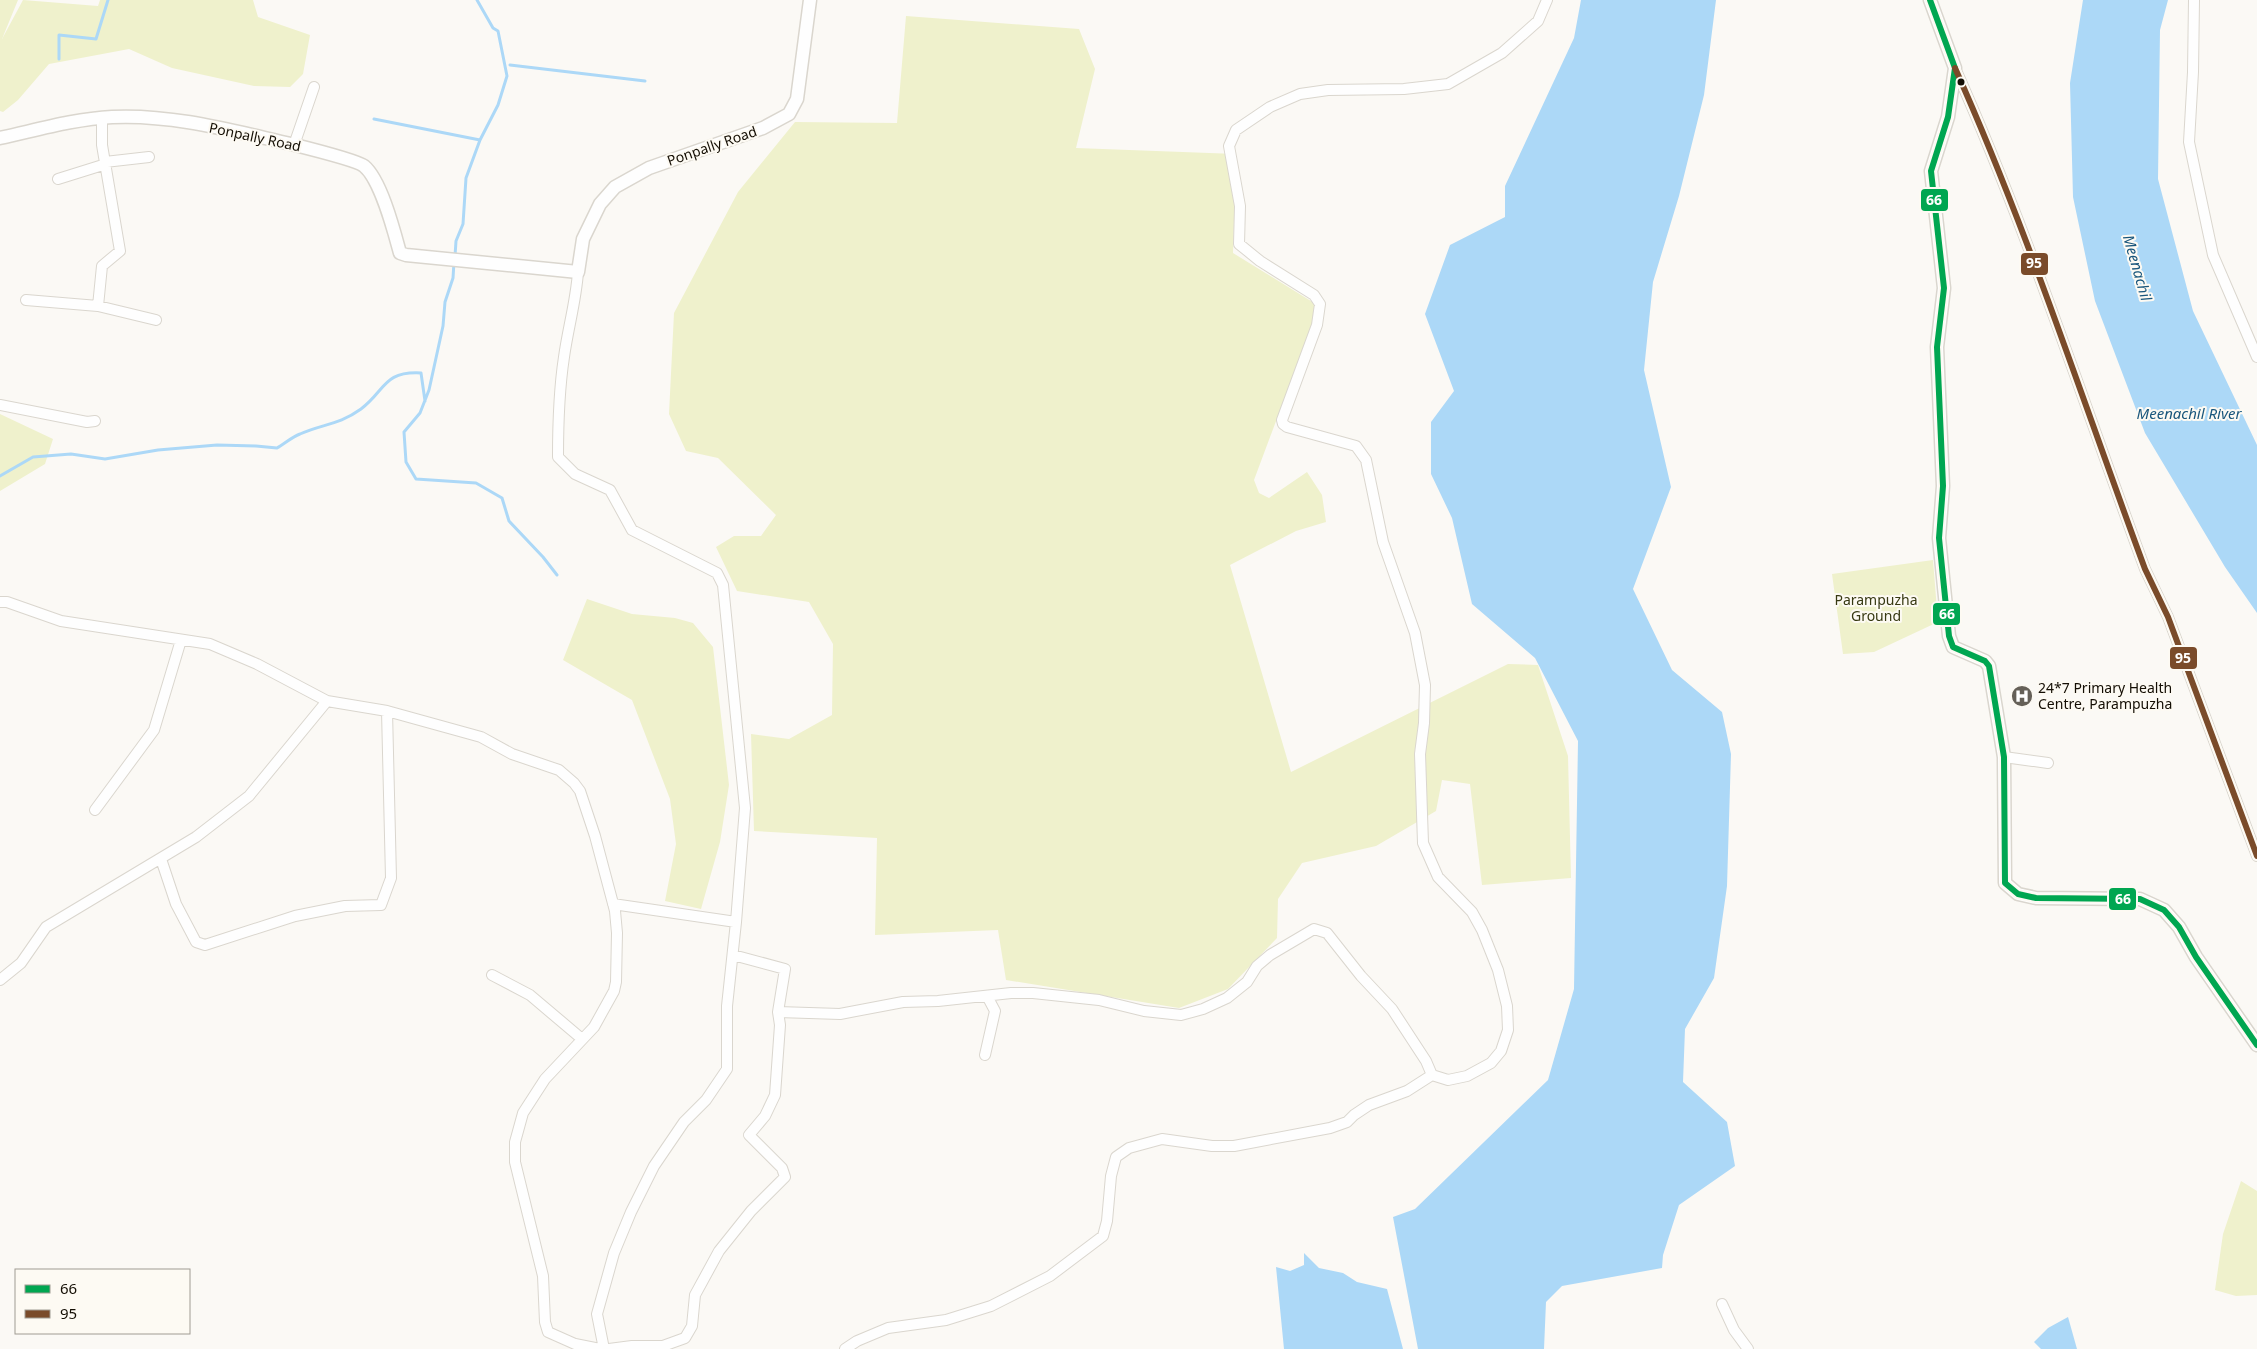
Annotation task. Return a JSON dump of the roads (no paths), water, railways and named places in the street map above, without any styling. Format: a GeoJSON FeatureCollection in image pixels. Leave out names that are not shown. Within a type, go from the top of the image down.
{"type":"FeatureCollection","features":[{"type":"Feature","properties":{"kind":"main road","name":"Ponpally Road"},"geometry":{"type":"LineString","coordinates":[[0,138],[70,122],[102,118],[149,116],[237,131],[294,145],[364,166],[379,187],[400,253],[578,272],[583,239],[600,204],[615,187],[649,168],[745,135],[789,114],[797,99],[810,0]]}},
{"type":"Feature","properties":{"kind":"main road"},"geometry":{"type":"LineString","coordinates":[[1930,0],[1955,68],[1948,116],[1931,171],[1944,288],[1937,347],[1943,486],[1939,538],[1949,636],[1953,647],[1989,663],[2004,757],[2005,883],[2018,894],[2036,898],[2140,899],[2164,910],[2179,927],[2196,957],[2257,1045]]}},
{"type":"Feature","properties":{"kind":"street"},"geometry":{"type":"LineString","coordinates":[[778,1012],[840,1014],[903,1002],[938,1001],[1011,993],[1052,994],[1099,1000],[1152,1013],[1181,1015],[1203,1009],[1227,998],[1247,982],[1258,966],[1270,955],[1314,929],[1327,933],[1361,976],[1392,1009],[1426,1061],[1432,1075],[1448,1080],[1467,1076],[1491,1063],[1502,1051],[1508,1030],[1507,1006],[1498,970],[1482,930],[1472,912],[1438,876],[1423,843],[1420,754],[1424,724],[1425,685],[1415,634],[1382,542],[1366,460],[1356,446],[1287,427],[1282,420],[1317,325],[1320,304],[1314,295],[1260,261],[1239,244],[1240,206],[1228,146],[1236,130],[1270,107],[1300,94],[1328,90],[1404,89],[1448,84],[1502,53],[1538,21],[1547,0]]}},
{"type":"Feature","properties":{"kind":"street"},"geometry":{"type":"LineString","coordinates":[[2194,0],[2193,72],[2189,142],[2213,255],[2257,357]]}},
{"type":"Feature","properties":{"kind":"street"},"geometry":{"type":"LineString","coordinates":[[1955,68],[1983,129],[2026,241],[2142,560],[2168,617],[2257,856]]}},
{"type":"Feature","properties":{"kind":"street"},"geometry":{"type":"LineString","coordinates":[[294,145],[314,87]]}},
{"type":"Feature","properties":{"kind":"street"},"geometry":{"type":"LineString","coordinates":[[98,306],[102,266],[120,251],[102,145],[102,118]]}},
{"type":"Feature","properties":{"kind":"street"},"geometry":{"type":"LineString","coordinates":[[58,179],[105,163],[149,157]]}},
{"type":"Feature","properties":{"kind":"street"},"geometry":{"type":"LineString","coordinates":[[0,602],[7,602],[61,621],[210,644],[257,664],[327,701],[387,712],[481,737],[512,754],[550,766],[568,775],[580,791],[612,904],[617,933],[616,982],[614,991],[594,1027],[545,1079],[523,1113],[515,1142],[515,1162],[544,1276],[545,1322],[548,1332],[575,1344],[602,1349],[597,1314],[614,1253],[631,1212],[654,1166],[679,1129],[706,1100],[727,1069],[727,1006],[736,922],[744,808],[723,585],[717,573],[632,530],[610,490],[575,474],[558,458],[558,412],[578,272]]}},
{"type":"Feature","properties":{"kind":"street"},"geometry":{"type":"LineString","coordinates":[[26,300],[98,306],[156,320]]}},
{"type":"Feature","properties":{"kind":"street"},"geometry":{"type":"LineString","coordinates":[[0,404],[62,417],[95,421]]}},
{"type":"Feature","properties":{"kind":"street"},"geometry":{"type":"LineString","coordinates":[[94,810],[154,730],[181,640]]}},
{"type":"Feature","properties":{"kind":"street"},"geometry":{"type":"LineString","coordinates":[[0,980],[21,963],[46,927],[161,860],[196,837],[249,796],[327,701]]}},
{"type":"Feature","properties":{"kind":"street"},"geometry":{"type":"LineString","coordinates":[[161,860],[176,904],[196,942],[205,945],[295,916],[344,906],[381,905],[391,878],[387,712]]}},
{"type":"Feature","properties":{"kind":"street"},"geometry":{"type":"LineString","coordinates":[[2004,757],[2048,763]]}},
{"type":"Feature","properties":{"kind":"street"},"geometry":{"type":"LineString","coordinates":[[612,904],[736,922]]}},
{"type":"Feature","properties":{"kind":"street"},"geometry":{"type":"LineString","coordinates":[[609,1349],[632,1346],[663,1346],[685,1338],[692,1326],[696,1295],[719,1250],[751,1211],[785,1177],[782,1168],[749,1135],[766,1116],[775,1095],[780,1025],[778,1012],[785,969],[732,954]]}},
{"type":"Feature","properties":{"kind":"street"},"geometry":{"type":"LineString","coordinates":[[492,975],[530,995],[582,1039]]}},
{"type":"Feature","properties":{"kind":"street"},"geometry":{"type":"LineString","coordinates":[[984,1055],[995,1011],[987,996]]}},
{"type":"Feature","properties":{"kind":"street"},"geometry":{"type":"LineString","coordinates":[[845,1349],[857,1341],[888,1328],[946,1320],[991,1306],[1050,1276],[1103,1236],[1107,1220],[1111,1176],[1116,1157],[1129,1148],[1162,1138],[1212,1146],[1241,1145],[1268,1138],[1330,1128],[1347,1122],[1369,1105],[1407,1091],[1432,1075]]}},
{"type":"Feature","properties":{"kind":"street"},"geometry":{"type":"LineString","coordinates":[[1722,1304],[1734,1330],[1748,1349]]}},
{"type":"Feature","properties":{"kind":"water"},"geometry":{"type":"Polygon","coordinates":[[[1581,0],[1716,0],[1704,95],[1679,196],[1653,282],[1644,370],[1671,487],[1633,589],[1672,670],[1722,712],[1731,754],[1727,886],[1714,978],[1685,1029],[1683,1082],[1727,1122],[1735,1166],[1679,1205],[1663,1255],[1662,1268],[1562,1286],[1546,1302],[1544,1349],[1418,1349],[1393,1217],[1415,1209],[1548,1080],[1574,989],[1578,741],[1535,658],[1472,604],[1452,518],[1431,474],[1431,422],[1454,391],[1425,314],[1450,245],[1505,217],[1505,186],[1574,38],[1581,0]]]}},
{"type":"Feature","properties":{"kind":"water","name":"Meenachil River"},"geometry":{"type":"Polygon","coordinates":[[[2083,0],[2168,0],[2160,30],[2158,179],[2193,311],[2257,445],[2257,613],[2225,567],[2145,433],[2095,301],[2073,197],[2070,83],[2083,0]]]}},
{"type":"Feature","properties":{"kind":"water"},"geometry":{"type":"Polygon","coordinates":[[[1304,1253],[1319,1268],[1343,1273],[1357,1282],[1387,1289],[1403,1349],[1284,1349],[1276,1267],[1290,1271],[1304,1265],[1304,1253]]]}},
{"type":"Feature","properties":{"kind":"water"},"geometry":{"type":"Polygon","coordinates":[[[2068,1317],[2077,1349],[2041,1349],[2034,1342],[2048,1328],[2068,1317]]]}},
{"type":"Feature","properties":{"kind":"waterway"},"geometry":{"type":"LineString","coordinates":[[59,59],[59,35],[96,39],[108,0]]}},
{"type":"Feature","properties":{"kind":"waterway"},"geometry":{"type":"LineString","coordinates":[[455,256],[456,241],[463,224],[466,178],[480,140],[498,105],[507,76],[498,31],[493,28],[477,0]]}},
{"type":"Feature","properties":{"kind":"waterway"},"geometry":{"type":"LineString","coordinates":[[510,65],[645,81]]}},
{"type":"Feature","properties":{"kind":"waterway"},"geometry":{"type":"LineString","coordinates":[[374,119],[480,140]]}},
{"type":"Feature","properties":{"kind":"waterway"},"geometry":{"type":"LineString","coordinates":[[454,262],[453,278],[445,302],[443,326],[429,390],[420,413],[404,432],[406,462],[416,479],[476,483],[502,498],[509,521],[557,575]]}},
{"type":"Feature","properties":{"kind":"waterway"},"geometry":{"type":"LineString","coordinates":[[0,476],[33,457],[71,454],[105,459],[158,450],[217,445],[277,448],[297,435],[353,414],[369,402],[386,383],[399,375],[409,373],[421,373],[425,401]]}},
{"type":"Feature","properties":{"kind":"place","name":"24*7 Primary Health Centre, Parampuzha"},"geometry":{"type":"Point","coordinates":[2022,696]}},
{"type":"Feature","properties":{"kind":"water label","name":"Meenachil"},"geometry":{"type":"Point","coordinates":[2137,268]}},
{"type":"Feature","properties":{"kind":"park label","name":"Parampuzha Ground"},"geometry":{"type":"Point","coordinates":[1876,608]}}]}
